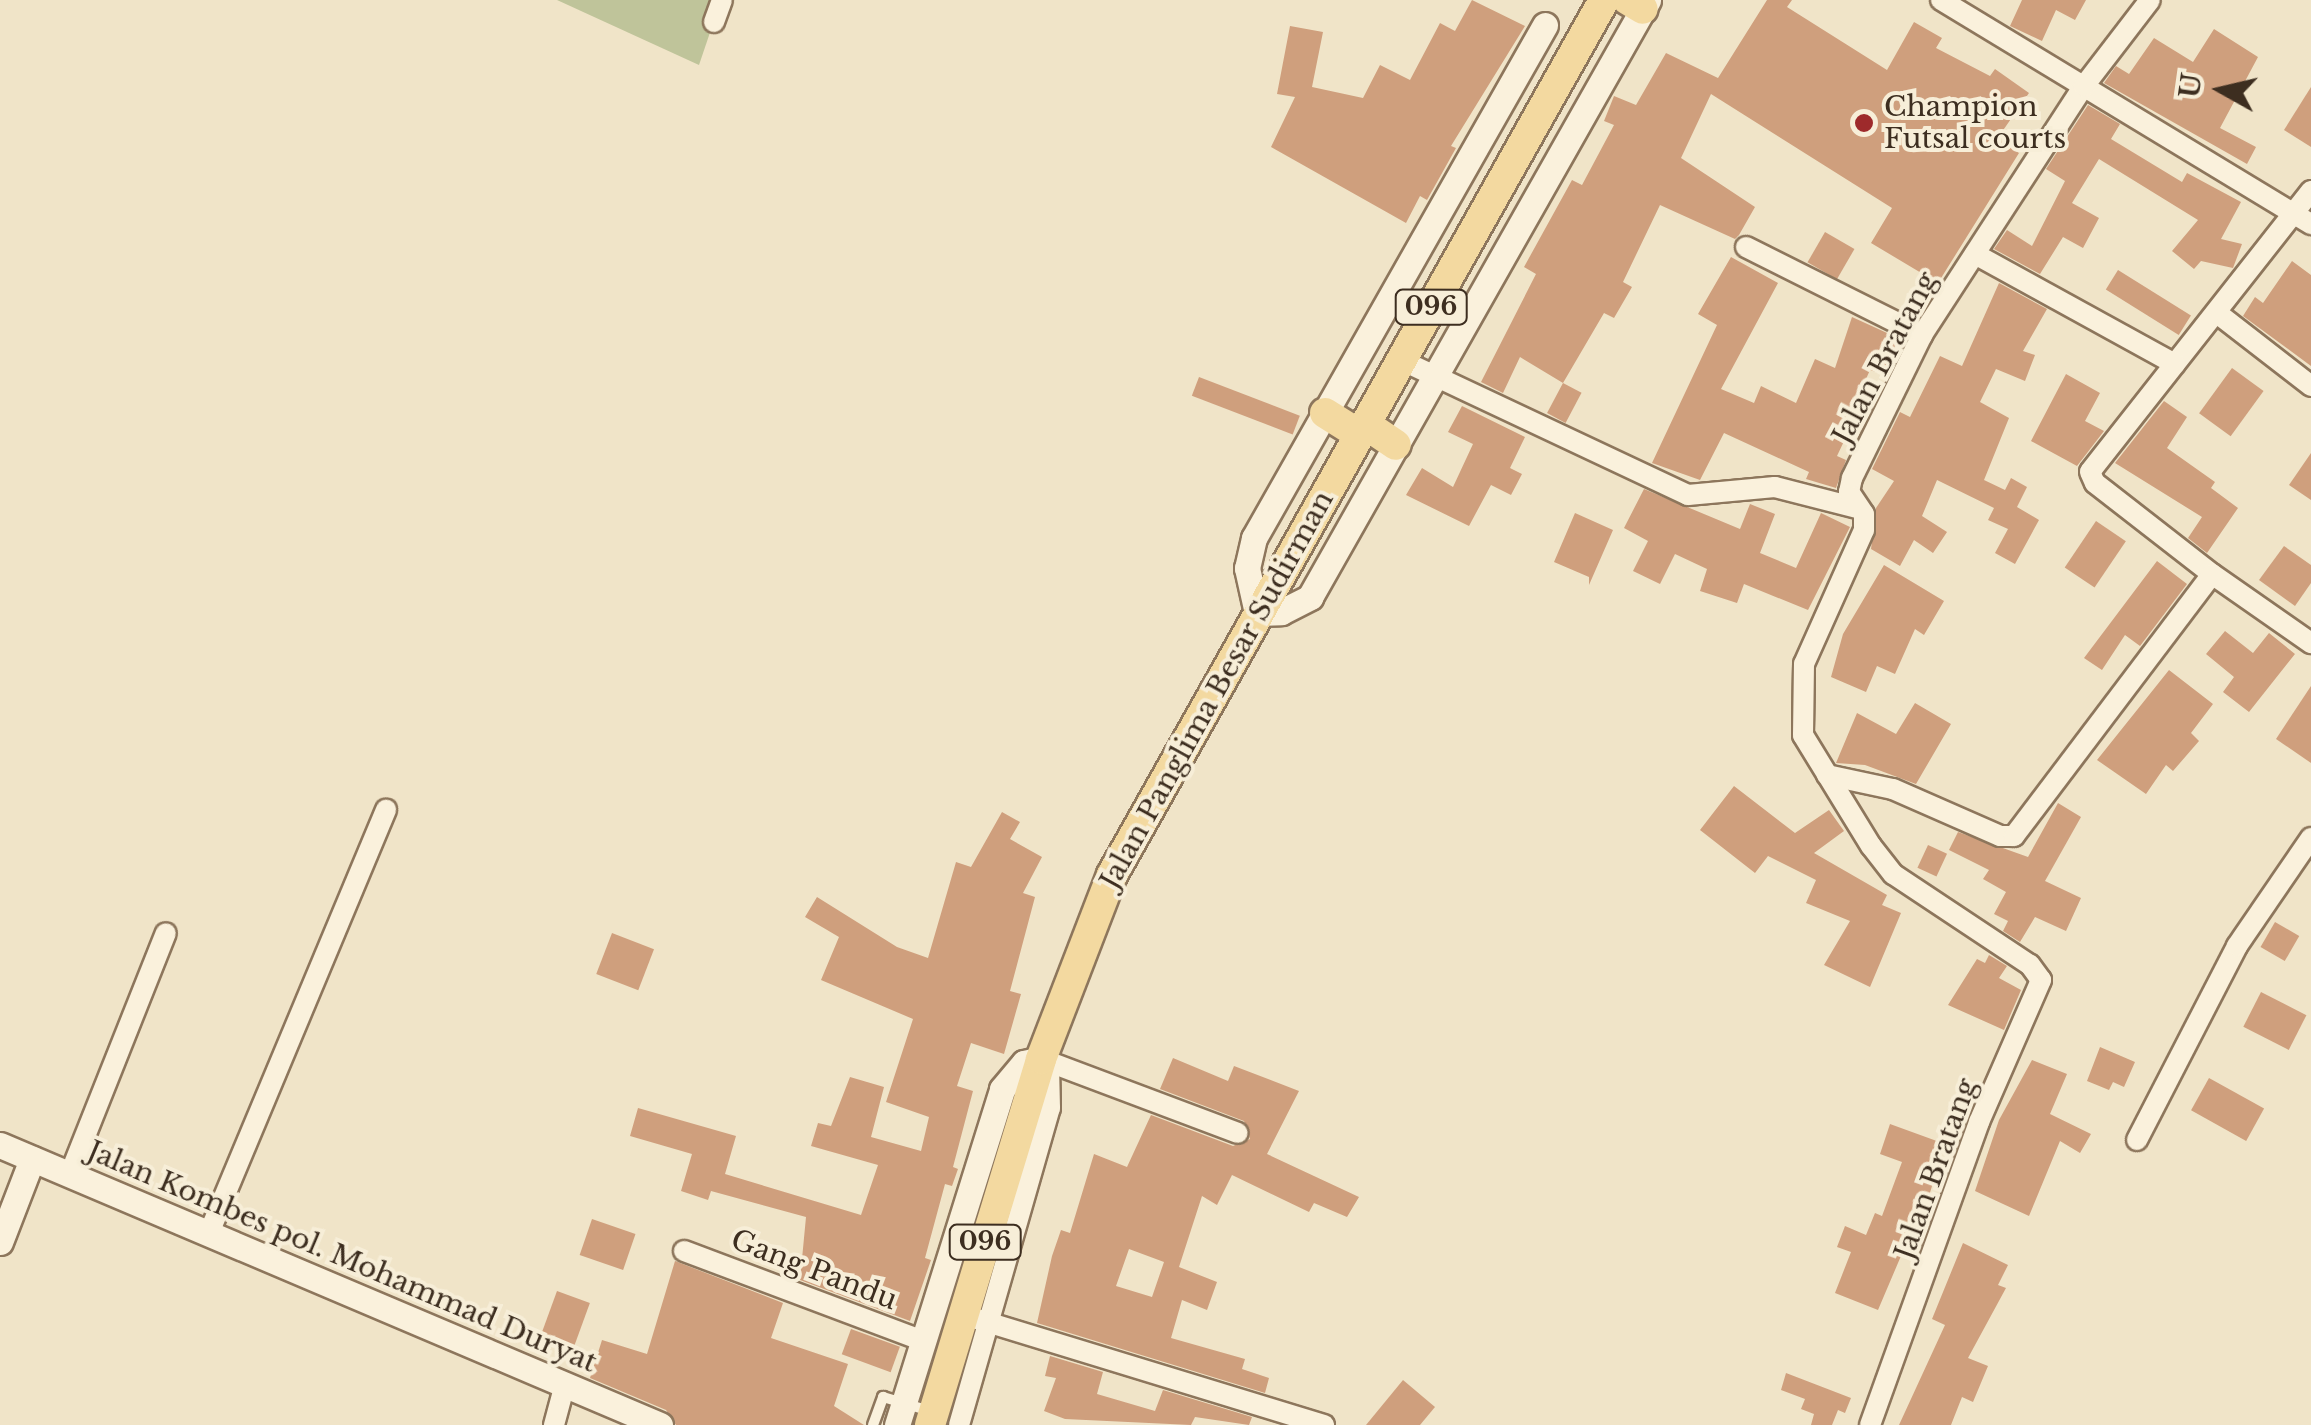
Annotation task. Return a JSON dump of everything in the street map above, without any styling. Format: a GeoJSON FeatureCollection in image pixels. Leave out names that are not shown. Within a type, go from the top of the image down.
{"type":"FeatureCollection","features":[{"type":"Feature","properties":{"kind":"main road","name":"Jalan Panglima Besar Sudirman"},"geometry":{"type":"LineString","coordinates":[[941,1421],[977,1319],[980,1207],[1122,856],[1180,746],[1604,0]]}},
{"type":"Feature","properties":{"kind":"main road"},"geometry":{"type":"LineString","coordinates":[[1325,413],[1396,446]]}},
{"type":"Feature","properties":{"kind":"street"},"geometry":{"type":"LineString","coordinates":[[714,22],[722,0]]}},
{"type":"Feature","properties":{"kind":"street"},"geometry":{"type":"LineString","coordinates":[[1941,0],[2302,219]]}},
{"type":"Feature","properties":{"kind":"street","name":"Jalan Bratang"},"geometry":{"type":"LineString","coordinates":[[1870,1425],[1979,1122],[2041,980],[2030,965],[1893,874],[1803,735],[1801,695],[1816,631],[1864,530],[1852,478],[1922,335],[2084,86],[2150,0]]}},
{"type":"Feature","properties":{"kind":"street"},"geometry":{"type":"LineString","coordinates":[[1545,25],[1254,538],[1247,582],[1256,613],[1281,612],[1310,597],[1436,377],[1640,3]]}},
{"type":"Feature","properties":{"kind":"street"},"geometry":{"type":"LineString","coordinates":[[2311,192],[2302,219],[2175,364],[2090,472],[2096,484],[2212,574],[2311,643]]}},
{"type":"Feature","properties":{"kind":"street"},"geometry":{"type":"LineString","coordinates":[[1746,246],[1922,335]]}},
{"type":"Feature","properties":{"kind":"street"},"geometry":{"type":"LineString","coordinates":[[1975,254],[2175,364]]}},
{"type":"Feature","properties":{"kind":"street"},"geometry":{"type":"LineString","coordinates":[[2217,314],[2311,386]]}},
{"type":"Feature","properties":{"kind":"street"},"geometry":{"type":"LineString","coordinates":[[1401,360],[1688,495],[1776,487],[1857,508]]}},
{"type":"Feature","properties":{"kind":"street"},"geometry":{"type":"LineString","coordinates":[[1827,775],[1893,789],[2000,836],[2014,836],[2212,574]]}},
{"type":"Feature","properties":{"kind":"street"},"geometry":{"type":"LineString","coordinates":[[209,1233],[386,809]]}},
{"type":"Feature","properties":{"kind":"street"},"geometry":{"type":"LineString","coordinates":[[2137,1140],[2237,946],[2311,838]]}},
{"type":"Feature","properties":{"kind":"street"},"geometry":{"type":"LineString","coordinates":[[70,1174],[166,933]]}},
{"type":"Feature","properties":{"kind":"street"},"geometry":{"type":"LineString","coordinates":[[1040,1059],[1238,1133]]}},
{"type":"Feature","properties":{"kind":"street"},"geometry":{"type":"LineString","coordinates":[[1040,1059],[1049,1068],[1050,1108],[977,1319],[1324,1425]]}},
{"type":"Feature","properties":{"kind":"street","name":"Jalan Kombes pol. Mohammad Duryat"},"geometry":{"type":"LineString","coordinates":[[0,1146],[209,1233],[337,1293],[660,1425]]}},
{"type":"Feature","properties":{"kind":"street"},"geometry":{"type":"LineString","coordinates":[[0,1242],[32,1159]]}},
{"type":"Feature","properties":{"kind":"street"},"geometry":{"type":"LineString","coordinates":[[900,1414],[923,1341],[980,1207]]}},
{"type":"Feature","properties":{"kind":"street","name":"Gang Pandu"},"geometry":{"type":"LineString","coordinates":[[684,1250],[923,1341]]}},
{"type":"Feature","properties":{"kind":"street"},"geometry":{"type":"LineString","coordinates":[[554,1425],[565,1384]]}},
{"type":"Feature","properties":{"kind":"lane"},"geometry":{"type":"LineString","coordinates":[[873,1425],[883,1396],[900,1414],[941,1421]]}},
{"type":"Feature","properties":{"kind":"green space"},"geometry":{"type":"Polygon","coordinates":[[[557,0],[721,0],[699,65],[557,0]]]}},
{"type":"Feature","properties":{"kind":"building"},"geometry":{"type":"Polygon","coordinates":[[[1472,0],[1525,26],[1451,146],[1456,148],[1427,200],[1420,196],[1406,223],[1271,147],[1295,97],[1277,94],[1290,26],[1323,32],[1312,87],[1363,98],[1380,65],[1410,80],[1440,23],[1455,31],[1472,0]]]}},
{"type":"Feature","properties":{"kind":"building"},"geometry":{"type":"Polygon","coordinates":[[[1767,0],[1792,0],[1787,7],[1887,70],[1914,22],[1942,38],[1936,48],[1990,76],[1995,69],[2029,93],[1997,139],[2019,153],[1938,283],[1871,243],[1892,208],[1711,94],[1681,158],[1755,207],[1739,235],[1735,239],[1660,205],[1623,282],[1632,287],[1614,318],[1604,313],[1563,383],[1520,357],[1503,393],[1481,382],[1536,274],[1524,267],[1572,180],[1582,185],[1614,125],[1604,121],[1614,96],[1636,105],[1666,53],[1718,78],[1767,0]]]}},
{"type":"Feature","properties":{"kind":"building"},"geometry":{"type":"Polygon","coordinates":[[[2022,0],[2086,0],[2075,20],[2056,10],[2042,41],[2010,26],[2022,0]]]}},
{"type":"Feature","properties":{"kind":"building"},"geometry":{"type":"Polygon","coordinates":[[[2214,29],[2258,57],[2220,128],[2256,147],[2247,164],[2104,83],[2116,66],[2129,74],[2154,38],[2193,62],[2214,29]]]}},
{"type":"Feature","properties":{"kind":"building"},"geometry":{"type":"Polygon","coordinates":[[[2311,87],[2311,147],[2284,130],[2311,87]]]}},
{"type":"Feature","properties":{"kind":"building"},"geometry":{"type":"Polygon","coordinates":[[[2088,105],[2120,124],[2111,139],[2182,182],[2187,173],[2241,202],[2221,239],[2242,244],[2233,268],[2201,261],[2194,269],[2172,251],[2198,220],[2099,159],[2072,203],[2099,218],[2083,248],[2063,237],[2040,274],[1994,249],[2007,230],[2032,246],[2065,181],[2046,169],[2088,105]]]}},
{"type":"Feature","properties":{"kind":"building"},"geometry":{"type":"Polygon","coordinates":[[[1825,232],[1854,249],[1837,279],[1808,262],[1825,232]]]}},
{"type":"Feature","properties":{"kind":"building"},"geometry":{"type":"Polygon","coordinates":[[[1731,257],[1778,283],[1721,389],[1754,403],[1761,386],[1796,403],[1815,359],[1835,368],[1852,317],[1898,338],[1885,375],[1870,370],[1849,417],[1854,420],[1837,456],[1846,460],[1836,488],[1806,479],[1809,472],[1724,433],[1700,480],[1652,463],[1717,325],[1698,314],[1731,257]]]}},
{"type":"Feature","properties":{"kind":"building"},"geometry":{"type":"Polygon","coordinates":[[[2292,261],[2311,275],[2311,366],[2243,316],[2255,297],[2263,303],[2292,261]]]}},
{"type":"Feature","properties":{"kind":"building"},"geometry":{"type":"Polygon","coordinates":[[[2118,270],[2191,316],[2179,335],[2106,290],[2118,270]]]}},
{"type":"Feature","properties":{"kind":"building"},"geometry":{"type":"Polygon","coordinates":[[[1999,283],[2047,309],[2023,351],[2035,355],[2025,381],[1996,369],[1980,402],[2009,418],[1984,480],[2005,490],[2011,478],[2027,487],[2017,507],[2039,520],[2015,564],[1995,553],[2008,529],[1988,520],[1994,508],[1937,480],[1922,516],[1947,532],[1933,553],[1914,540],[1900,566],[1871,549],[1876,508],[1894,481],[1872,469],[1900,412],[1910,417],[1940,356],[1962,366],[1999,283]]]}},
{"type":"Feature","properties":{"kind":"building"},"geometry":{"type":"Polygon","coordinates":[[[2232,368],[2264,391],[2231,436],[2199,413],[2232,368]]]}},
{"type":"Feature","properties":{"kind":"building"},"geometry":{"type":"Polygon","coordinates":[[[2066,374],[2100,393],[2085,421],[2104,431],[2077,466],[2031,441],[2066,374]]]}},
{"type":"Feature","properties":{"kind":"building"},"geometry":{"type":"Polygon","coordinates":[[[1199,377],[1300,416],[1293,434],[1192,396],[1199,377]]]}},
{"type":"Feature","properties":{"kind":"building"},"geometry":{"type":"Polygon","coordinates":[[[1563,383],[1582,393],[1566,423],[1547,413],[1563,383]]]}},
{"type":"Feature","properties":{"kind":"building"},"geometry":{"type":"Polygon","coordinates":[[[2164,401],[2187,417],[2167,448],[2215,482],[2211,488],[2238,508],[2207,553],[2188,538],[2202,517],[2115,463],[2164,401]]]}},
{"type":"Feature","properties":{"kind":"building"},"geometry":{"type":"Polygon","coordinates":[[[1462,406],[1525,437],[1510,468],[1522,474],[1511,495],[1491,485],[1469,526],[1406,495],[1422,468],[1453,487],[1473,444],[1448,432],[1462,406]]]}},
{"type":"Feature","properties":{"kind":"building"},"geometry":{"type":"Polygon","coordinates":[[[2311,453],[2311,500],[2289,485],[2311,453]]]}},
{"type":"Feature","properties":{"kind":"building"},"geometry":{"type":"Polygon","coordinates":[[[1644,489],[1740,529],[1750,504],[1775,514],[1760,553],[1796,568],[1821,513],[1850,527],[1808,610],[1744,584],[1737,603],[1700,591],[1707,569],[1675,554],[1660,584],[1633,571],[1648,541],[1624,528],[1644,489]]]}},
{"type":"Feature","properties":{"kind":"building"},"geometry":{"type":"Polygon","coordinates":[[[1575,513],[1613,530],[1589,585],[1589,577],[1554,562],[1575,513]]]}},
{"type":"Feature","properties":{"kind":"building"},"geometry":{"type":"Polygon","coordinates":[[[2096,521],[2126,541],[2095,588],[2065,567],[2096,521]]]}},
{"type":"Feature","properties":{"kind":"building"},"geometry":{"type":"Polygon","coordinates":[[[2284,546],[2311,565],[2311,583],[2295,606],[2259,580],[2284,546]]]}},
{"type":"Feature","properties":{"kind":"building"},"geometry":{"type":"Polygon","coordinates":[[[2157,561],[2187,584],[2140,646],[2125,635],[2102,670],[2084,658],[2157,561]]]}},
{"type":"Feature","properties":{"kind":"building"},"geometry":{"type":"Polygon","coordinates":[[[1884,565],[1944,601],[1924,635],[1915,629],[1895,674],[1877,666],[1866,692],[1831,677],[1843,634],[1884,565]]]}},
{"type":"Feature","properties":{"kind":"building"},"geometry":{"type":"Polygon","coordinates":[[[2225,631],[2253,653],[2269,633],[2295,654],[2249,712],[2223,692],[2234,677],[2206,654],[2225,631]]]}},
{"type":"Feature","properties":{"kind":"building"},"geometry":{"type":"Polygon","coordinates":[[[2169,670],[2213,704],[2191,733],[2199,741],[2173,771],[2166,765],[2146,794],[2097,760],[2169,670]]]}},
{"type":"Feature","properties":{"kind":"building"},"geometry":{"type":"Polygon","coordinates":[[[2311,686],[2311,763],[2276,739],[2311,686]]]}},
{"type":"Feature","properties":{"kind":"building"},"geometry":{"type":"Polygon","coordinates":[[[1915,703],[1951,724],[1916,784],[1865,765],[1836,763],[1857,713],[1896,734],[1915,703]]]}},
{"type":"Feature","properties":{"kind":"building"},"geometry":{"type":"Polygon","coordinates":[[[1734,786],[1795,833],[1829,810],[1844,831],[1814,853],[1887,895],[1882,905],[1901,913],[1870,987],[1824,965],[1850,921],[1806,903],[1816,880],[1768,856],[1755,873],[1700,830],[1734,786]]]}},
{"type":"Feature","properties":{"kind":"building"},"geometry":{"type":"Polygon","coordinates":[[[2058,803],[2081,817],[2045,881],[2081,898],[2066,931],[2035,917],[2020,942],[2003,931],[2008,921],[1994,914],[2006,892],[1983,879],[1989,870],[1949,850],[1958,832],[2028,857],[2058,803]]]}},
{"type":"Feature","properties":{"kind":"building"},"geometry":{"type":"Polygon","coordinates":[[[1002,812],[1020,822],[1010,839],[1042,857],[1023,893],[1035,897],[1010,991],[1021,994],[1004,1054],[971,1043],[957,1086],[973,1091],[953,1167],[958,1169],[952,1186],[945,1184],[925,1258],[931,1260],[910,1321],[800,1280],[806,1217],[711,1191],[708,1200],[681,1191],[692,1154],[630,1136],[638,1108],[736,1136],[725,1174],[861,1215],[878,1165],[811,1146],[818,1123],[831,1126],[850,1077],[884,1087],[871,1137],[921,1151],[929,1117],[886,1102],[913,1019],[821,980],[839,937],[805,917],[817,897],[897,947],[928,958],[956,862],[971,867],[1002,812]]]}},
{"type":"Feature","properties":{"kind":"building"},"geometry":{"type":"Polygon","coordinates":[[[1928,845],[1947,854],[1936,877],[1917,868],[1928,845]]]}},
{"type":"Feature","properties":{"kind":"building"},"geometry":{"type":"Polygon","coordinates":[[[2275,922],[2299,936],[2285,961],[2260,947],[2275,922]]]}},
{"type":"Feature","properties":{"kind":"building"},"geometry":{"type":"Polygon","coordinates":[[[612,933],[654,949],[638,990],[596,974],[612,933]]]}},
{"type":"Feature","properties":{"kind":"building"},"geometry":{"type":"Polygon","coordinates":[[[1989,955],[2007,966],[1999,978],[2021,990],[2004,1030],[1948,1005],[1977,959],[1985,963],[1989,955]]]}},
{"type":"Feature","properties":{"kind":"building"},"geometry":{"type":"Polygon","coordinates":[[[2261,992],[2306,1015],[2289,1050],[2243,1027],[2261,992]]]}},
{"type":"Feature","properties":{"kind":"building"},"geometry":{"type":"Polygon","coordinates":[[[2100,1047],[2135,1062],[2124,1087],[2113,1082],[2109,1090],[2087,1081],[2100,1047]]]}},
{"type":"Feature","properties":{"kind":"building"},"geometry":{"type":"Polygon","coordinates":[[[1173,1058],[1228,1081],[1234,1066],[1299,1091],[1267,1154],[1359,1197],[1347,1217],[1314,1203],[1309,1212],[1232,1175],[1217,1205],[1202,1196],[1179,1267],[1217,1282],[1207,1310],[1182,1300],[1171,1338],[1245,1359],[1242,1369],[1269,1378],[1265,1393],[1037,1323],[1052,1256],[1061,1230],[1070,1233],[1094,1154],[1127,1167],[1151,1115],[1233,1146],[1250,1139],[1244,1121],[1160,1089],[1173,1058]],[[1129,1249],[1116,1286],[1152,1297],[1164,1262],[1129,1249]]]}},
{"type":"Feature","properties":{"kind":"building"},"geometry":{"type":"Polygon","coordinates":[[[2032,1060],[2067,1074],[2050,1114],[2091,1134],[2080,1153],[2060,1141],[2029,1216],[1975,1191],[1999,1120],[2032,1060]]]}},
{"type":"Feature","properties":{"kind":"building"},"geometry":{"type":"Polygon","coordinates":[[[2209,1078],[2264,1109],[2246,1141],[2191,1110],[2209,1078]]]}},
{"type":"Feature","properties":{"kind":"building"},"geometry":{"type":"Polygon","coordinates":[[[1890,1124],[1945,1144],[1920,1225],[1915,1223],[1878,1310],[1835,1293],[1851,1252],[1837,1247],[1845,1226],[1866,1235],[1875,1213],[1882,1216],[1902,1162],[1880,1154],[1890,1124]]]}},
{"type":"Feature","properties":{"kind":"building"},"geometry":{"type":"Polygon","coordinates":[[[592,1219],[635,1234],[623,1270],[580,1255],[592,1219]]]}},
{"type":"Feature","properties":{"kind":"building"},"geometry":{"type":"Polygon","coordinates":[[[1963,1243],[2008,1265],[1998,1285],[2006,1288],[1968,1358],[1988,1366],[1973,1402],[1962,1397],[1951,1425],[1899,1425],[1945,1325],[1932,1319],[1963,1243]]]}},
{"type":"Feature","properties":{"kind":"building"},"geometry":{"type":"Polygon","coordinates":[[[675,1261],[783,1303],[771,1338],[848,1364],[834,1406],[864,1425],[676,1425],[666,1410],[590,1378],[602,1340],[647,1354],[675,1261]]]}},
{"type":"Feature","properties":{"kind":"building"},"geometry":{"type":"Polygon","coordinates":[[[557,1291],[590,1303],[574,1345],[542,1333],[557,1291]]]}},
{"type":"Feature","properties":{"kind":"building"},"geometry":{"type":"Polygon","coordinates":[[[851,1329],[900,1347],[891,1372],[842,1354],[851,1329]]]}},
{"type":"Feature","properties":{"kind":"building"},"geometry":{"type":"Polygon","coordinates":[[[1050,1356],[1103,1372],[1097,1394],[1155,1411],[1163,1390],[1252,1417],[1249,1425],[1195,1417],[1191,1425],[1065,1419],[1044,1411],[1056,1378],[1045,1376],[1050,1356]]]}},
{"type":"Feature","properties":{"kind":"building"},"geometry":{"type":"Polygon","coordinates":[[[1786,1373],[1851,1398],[1845,1413],[1838,1410],[1832,1425],[1811,1425],[1814,1414],[1801,1409],[1805,1399],[1781,1390],[1786,1373]]]}},
{"type":"Feature","properties":{"kind":"building"},"geometry":{"type":"Polygon","coordinates":[[[1403,1380],[1435,1407],[1420,1425],[1366,1425],[1403,1380]]]}},
{"type":"Feature","properties":{"kind":"place","name":"Champion Futsal courts"},"geometry":{"type":"Point","coordinates":[1864,123]}}]}
